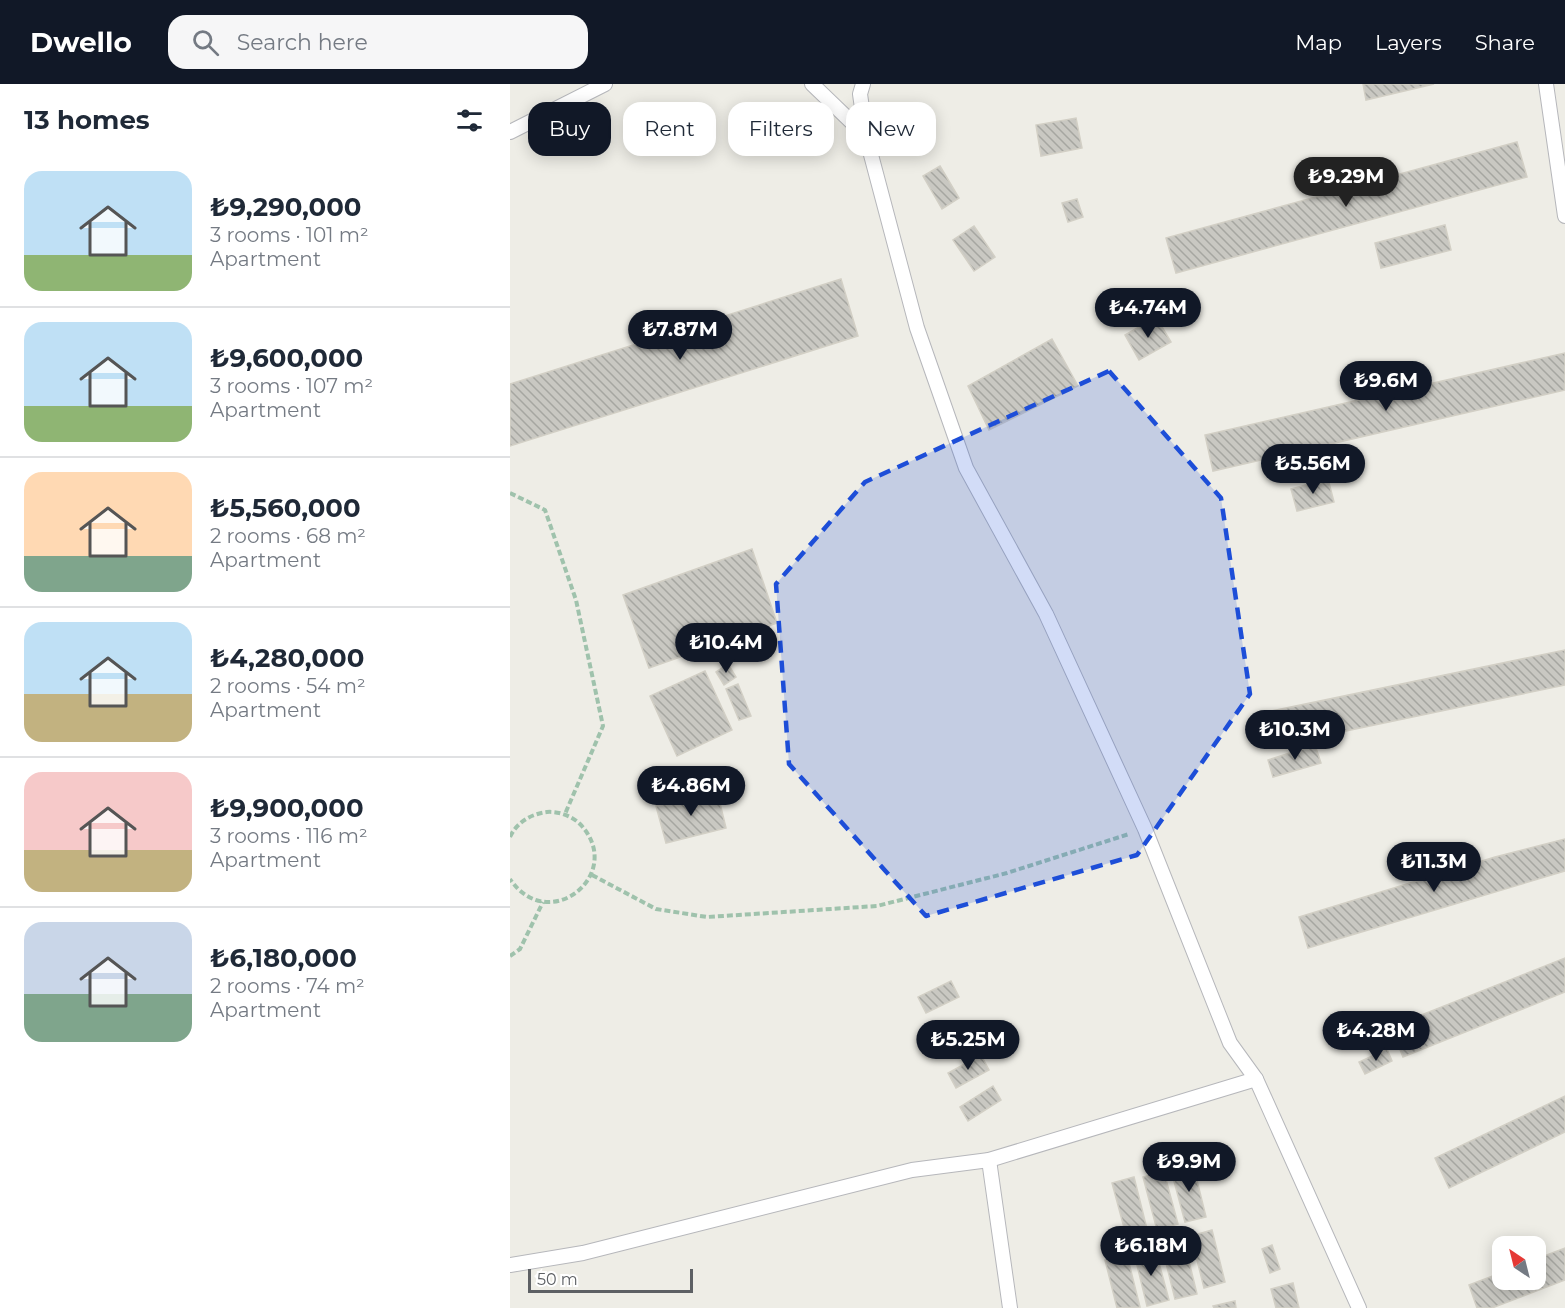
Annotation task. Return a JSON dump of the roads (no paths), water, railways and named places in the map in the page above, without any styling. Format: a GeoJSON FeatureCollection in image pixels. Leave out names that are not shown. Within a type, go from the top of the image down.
{"type":"FeatureCollection","features":[{"type":"Feature","properties":{"kind":"lane"},"geometry":{"type":"LineString","coordinates":[[510,132],[605,84]]}},
{"type":"Feature","properties":{"kind":"lane"},"geometry":{"type":"LineString","coordinates":[[812,84],[846,117]]}},
{"type":"Feature","properties":{"kind":"lane"},"geometry":{"type":"LineString","coordinates":[[861,102],[860,94],[863,84]]}},
{"type":"Feature","properties":{"kind":"lane"},"geometry":{"type":"LineString","coordinates":[[1546,84],[1565,216]]}},
{"type":"Feature","properties":{"kind":"lane"},"geometry":{"type":"LineString","coordinates":[[871,156],[917,328],[966,468],[1046,614],[1145,829],[1230,1043],[1256,1079],[1359,1308]]}},
{"type":"Feature","properties":{"kind":"lane"},"geometry":{"type":"LineString","coordinates":[[510,1265],[583,1253],[912,1170],[989,1160],[1256,1079]]}},
{"type":"Feature","properties":{"kind":"lane"},"geometry":{"type":"LineString","coordinates":[[989,1160],[1010,1308]]}}]}
